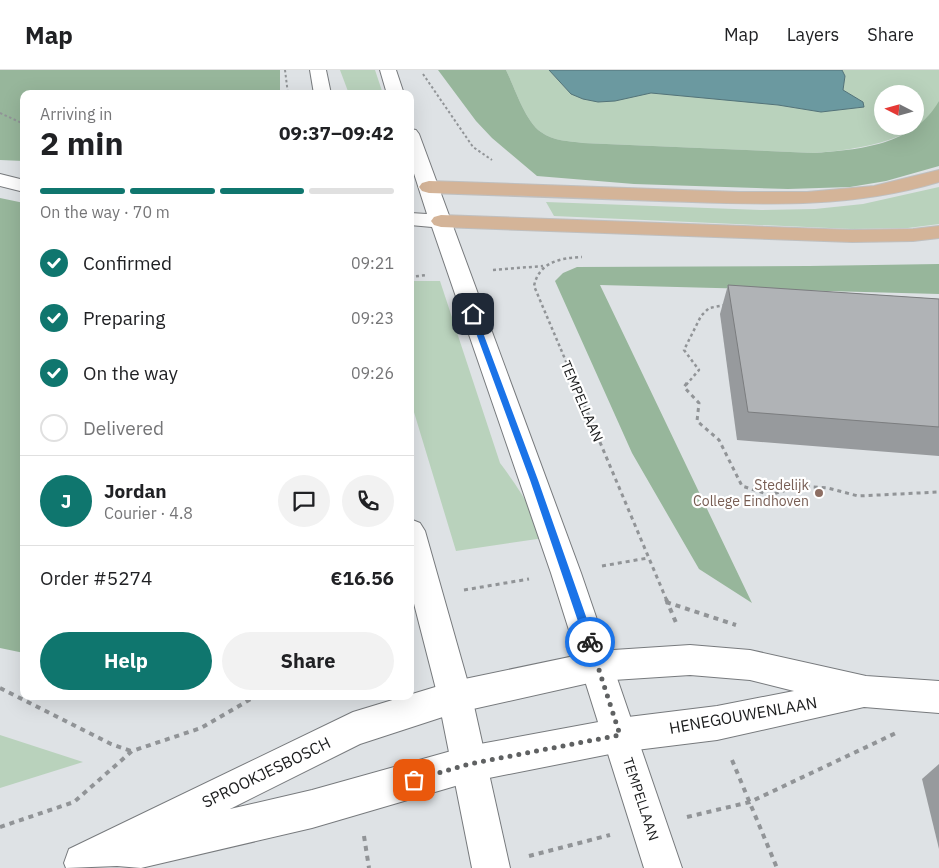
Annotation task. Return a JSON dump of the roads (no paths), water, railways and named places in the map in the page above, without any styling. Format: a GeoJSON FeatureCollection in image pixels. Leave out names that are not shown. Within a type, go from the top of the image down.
{"type":"FeatureCollection","features":[{"type":"Feature","properties":{"kind":"main road"},"geometry":{"type":"LineString","coordinates":[[318,70],[322,90]]}},
{"type":"Feature","properties":{"kind":"main road"},"geometry":{"type":"LineString","coordinates":[[388,70],[395,90]]}},
{"type":"Feature","properties":{"kind":"main road","name":"TEMPELLAAN"},"geometry":{"type":"LineString","coordinates":[[414,157],[419,186],[441,221],[458,273],[534,480],[598,666],[663,868]]}},
{"type":"Feature","properties":{"kind":"main road"},"geometry":{"type":"LineString","coordinates":[[0,168],[20,169]]}},
{"type":"Feature","properties":{"kind":"main road"},"geometry":{"type":"LineString","coordinates":[[419,186],[794,199],[857,195],[939,176]]}},
{"type":"Feature","properties":{"kind":"main road"},"geometry":{"type":"LineString","coordinates":[[0,180],[20,185]]}},
{"type":"Feature","properties":{"kind":"main road"},"geometry":{"type":"LineString","coordinates":[[414,219],[852,236],[913,235],[939,232]]}},
{"type":"Feature","properties":{"kind":"main road"},"geometry":{"type":"LineString","coordinates":[[414,546],[455,697],[491,868]]}},
{"type":"Feature","properties":{"kind":"main road","name":"HENEGOUWENLAAN"},"geometry":{"type":"LineString","coordinates":[[455,697],[598,666],[690,660],[750,665],[866,692],[939,697]]}},
{"type":"Feature","properties":{"kind":"main road","name":"HENEGOUWENLAAN"},"geometry":{"type":"LineString","coordinates":[[469,764],[620,735],[717,723],[866,692]]}},
{"type":"Feature","properties":{"kind":"main road","name":"SPROOKJESBOSCH"},"geometry":{"type":"LineString","coordinates":[[75,865],[353,729],[455,697]]}},
{"type":"Feature","properties":{"kind":"main road","name":"SPROOKJESBOSCH"},"geometry":{"type":"LineString","coordinates":[[75,865],[312,809],[469,764]]}},
{"type":"Feature","properties":{"kind":"water"},"geometry":{"type":"Polygon","coordinates":[[[549,70],[842,70],[845,76],[843,90],[863,102],[864,107],[821,112],[778,105],[651,93],[615,101],[598,102],[571,94],[549,70]]]}},
{"type":"Feature","properties":{"kind":"place","name":"Stedelijk College Eindhoven"},"geometry":{"type":"Point","coordinates":[819,493]}}]}
